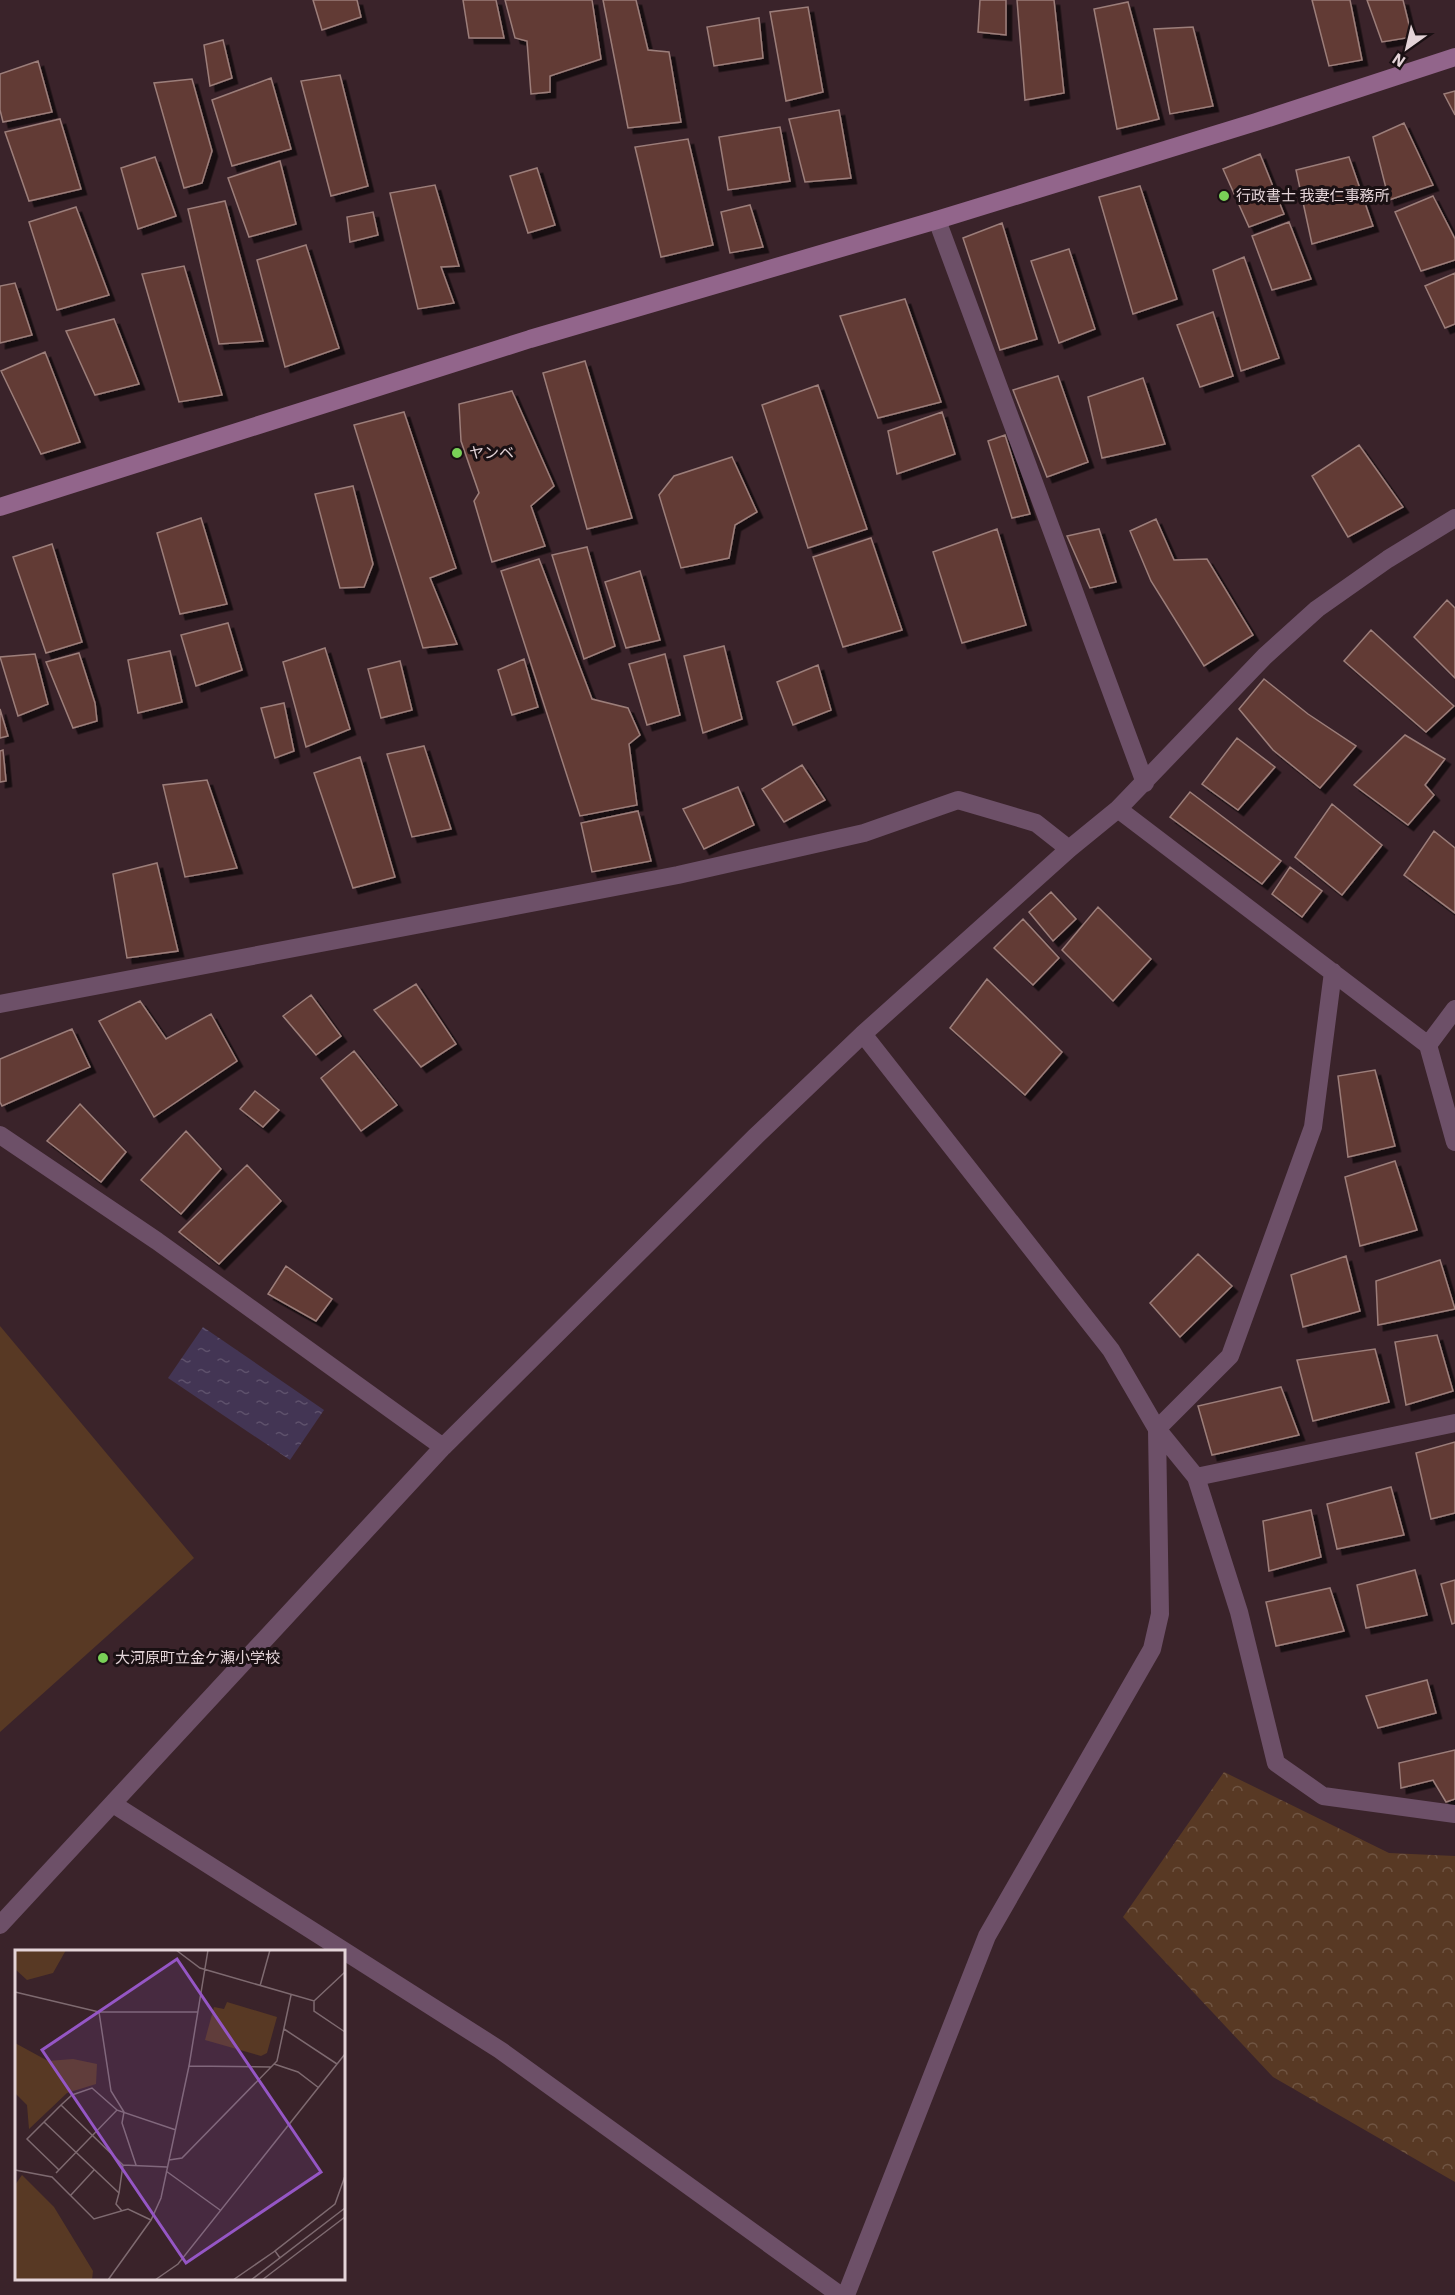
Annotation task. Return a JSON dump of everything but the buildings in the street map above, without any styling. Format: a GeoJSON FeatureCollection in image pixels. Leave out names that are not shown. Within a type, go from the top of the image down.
{"type":"FeatureCollection","features":[{"type":"Feature","properties":{"kind":"street"},"geometry":{"type":"LineString","coordinates":[[0,507],[530,339],[937,220],[1256,122],[1455,57]]}},
{"type":"Feature","properties":{"kind":"street"},"geometry":{"type":"LineString","coordinates":[[937,220],[1145,783]]}},
{"type":"Feature","properties":{"kind":"street"},"geometry":{"type":"LineString","coordinates":[[0,1925],[443,1447],[747,1145],[864,1034],[1069,849],[1118,809],[1265,656],[1317,609],[1388,559],[1455,518]]}},
{"type":"Feature","properties":{"kind":"street"},"geometry":{"type":"LineString","coordinates":[[0,1004],[678,875],[864,833],[958,800],[1036,823],[1069,849]]}},
{"type":"Feature","properties":{"kind":"street"},"geometry":{"type":"LineString","coordinates":[[1118,809],[1428,1045],[1455,1142]]}},
{"type":"Feature","properties":{"kind":"street"},"geometry":{"type":"LineString","coordinates":[[846,2295],[987,1936],[1152,1649],[1160,1614],[1157,1429],[1230,1356],[1313,1126],[1334,972]]}},
{"type":"Feature","properties":{"kind":"street"},"geometry":{"type":"LineString","coordinates":[[1428,1045],[1455,1009]]}},
{"type":"Feature","properties":{"kind":"street"},"geometry":{"type":"LineString","coordinates":[[864,1034],[1111,1350],[1157,1429],[1196,1478],[1239,1612],[1276,1763],[1323,1796],[1455,1814]]}},
{"type":"Feature","properties":{"kind":"street"},"geometry":{"type":"LineString","coordinates":[[0,1135],[157,1241],[443,1447]]}},
{"type":"Feature","properties":{"kind":"street"},"geometry":{"type":"LineString","coordinates":[[1196,1478],[1455,1424]]}},
{"type":"Feature","properties":{"kind":"street"},"geometry":{"type":"LineString","coordinates":[[113,1804],[343,1950]]}},
{"type":"Feature","properties":{"kind":"street"},"geometry":{"type":"LineString","coordinates":[[345,1951],[500,2050],[840,2295]]}},
{"type":"Feature","properties":{"kind":"green space"},"geometry":{"type":"Polygon","coordinates":[[[0,1326],[194,1558],[0,1732],[0,1326]]]}},
{"type":"Feature","properties":{"kind":"green space"},"geometry":{"type":"Polygon","coordinates":[[[1224,1772],[1389,1853],[1455,1856],[1455,2182],[1273,2077],[1123,1917],[1224,1772]]]}},
{"type":"Feature","properties":{"kind":"water"},"geometry":{"type":"Polygon","coordinates":[[[203,1327],[324,1410],[290,1460],[168,1378],[203,1327]]]}},
{"type":"Feature","properties":{"kind":"place","name":"行政書士 我妻仁事務所"},"geometry":{"type":"Point","coordinates":[1224,196]}},
{"type":"Feature","properties":{"kind":"place","name":"ヤンベ"},"geometry":{"type":"Point","coordinates":[457,453]}},
{"type":"Feature","properties":{"kind":"place","name":"大河原町立金ケ瀬小学校"},"geometry":{"type":"Point","coordinates":[103,1658]}}]}
